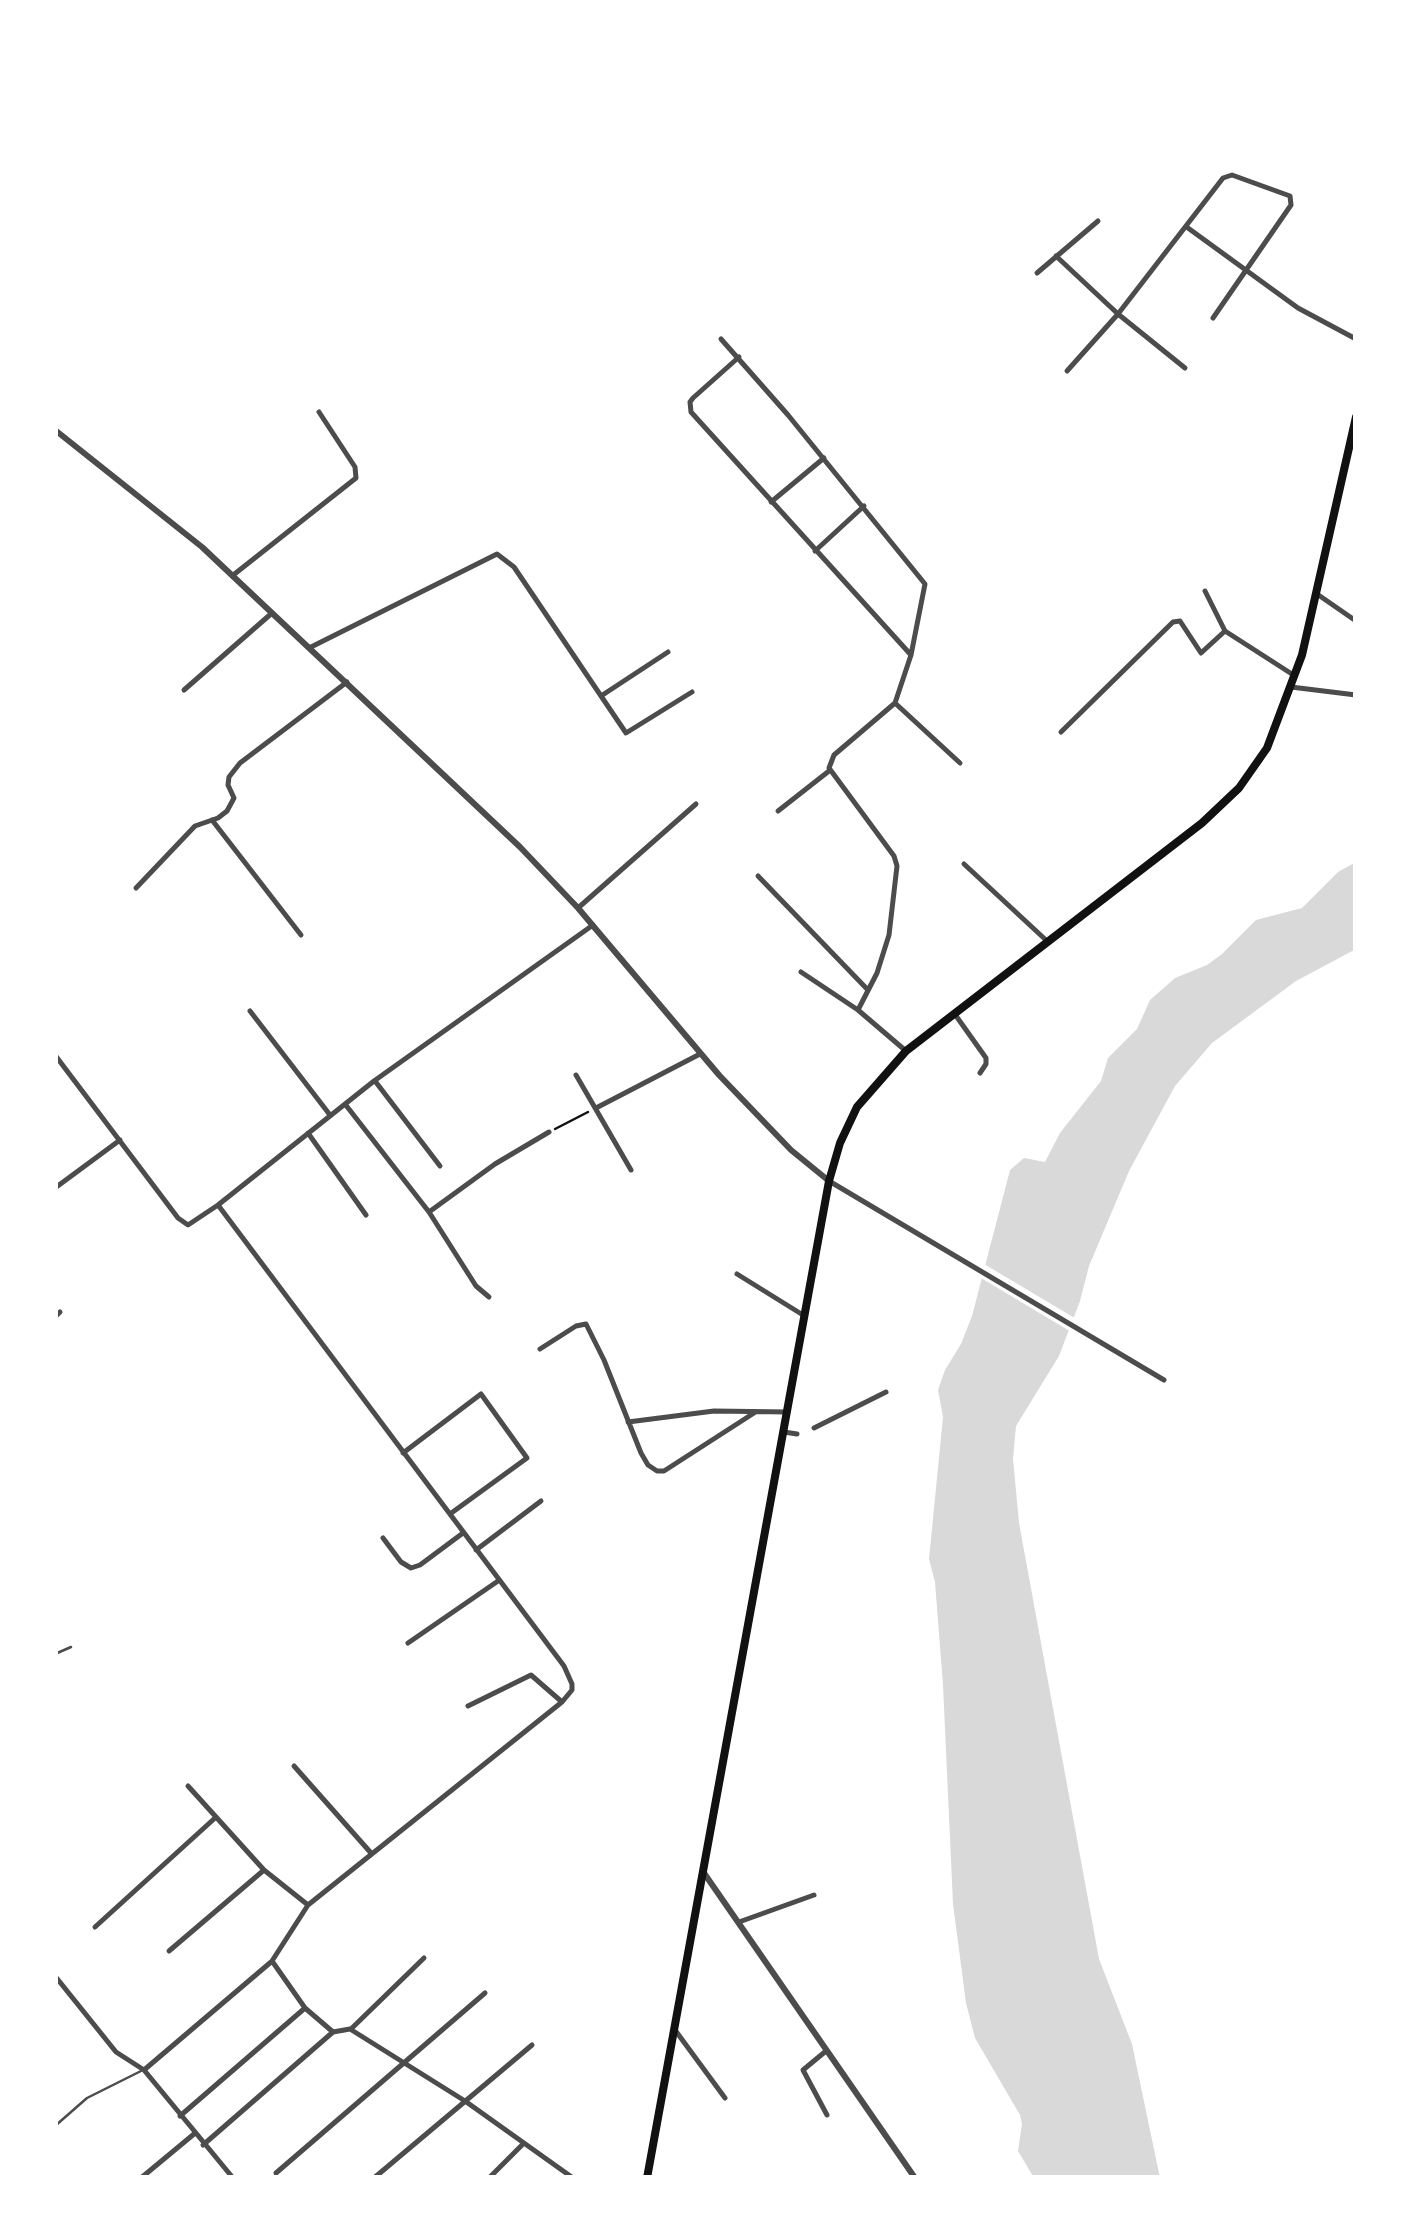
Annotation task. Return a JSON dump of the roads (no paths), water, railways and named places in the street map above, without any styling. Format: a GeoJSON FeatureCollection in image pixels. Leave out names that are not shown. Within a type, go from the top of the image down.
{"type":"FeatureCollection","features":[{"type":"Feature","properties":{"kind":"main road"},"geometry":{"type":"LineString","coordinates":[[647,2178],[829,1181],[840,1143],[858,1108],[906,1051],[1202,823],[1239,788],[1267,748],[1295,676],[1356,418]]}},
{"type":"Feature","properties":{"kind":"street"},"geometry":{"type":"LineString","coordinates":[[1066,371],[1118,314],[1228,176],[1290,196],[1292,205],[1213,318]]}},
{"type":"Feature","properties":{"kind":"street"},"geometry":{"type":"LineString","coordinates":[[1037,273],[1098,221]]}},
{"type":"Feature","properties":{"kind":"street"},"geometry":{"type":"LineString","coordinates":[[1187,227],[1298,308],[1356,339]]}},
{"type":"Feature","properties":{"kind":"street"},"geometry":{"type":"LineString","coordinates":[[1056,256],[1184,368]]}},
{"type":"Feature","properties":{"kind":"street"},"geometry":{"type":"LineString","coordinates":[[721,338],[926,584],[911,655],[895,703],[834,755],[829,770],[778,811]]}},
{"type":"Feature","properties":{"kind":"street"},"geometry":{"type":"LineString","coordinates":[[739,357],[693,398],[690,408],[911,655]]}},
{"type":"Feature","properties":{"kind":"street"},"geometry":{"type":"LineString","coordinates":[[232,576],[356,478],[355,467],[319,412]]}},
{"type":"Feature","properties":{"kind":"street"},"geometry":{"type":"LineString","coordinates":[[55,430],[202,547],[520,846],[593,925],[700,1054],[791,1150],[829,1181],[1164,1380]]}},
{"type":"Feature","properties":{"kind":"street"},"geometry":{"type":"LineString","coordinates":[[771,502],[824,458]]}},
{"type":"Feature","properties":{"kind":"street"},"geometry":{"type":"LineString","coordinates":[[814,551],[864,506]]}},
{"type":"Feature","properties":{"kind":"street"},"geometry":{"type":"LineString","coordinates":[[311,647],[497,554],[514,566],[628,733],[692,692]]}},
{"type":"Feature","properties":{"kind":"street"},"geometry":{"type":"LineString","coordinates":[[1205,591],[1225,631],[1295,676]]}},
{"type":"Feature","properties":{"kind":"street"},"geometry":{"type":"LineString","coordinates":[[1317,594],[1356,621]]}},
{"type":"Feature","properties":{"kind":"street"},"geometry":{"type":"LineString","coordinates":[[184,690],[272,613]]}},
{"type":"Feature","properties":{"kind":"street"},"geometry":{"type":"LineString","coordinates":[[1061,732],[1173,622],[1180,621],[1201,652],[1225,631]]}},
{"type":"Feature","properties":{"kind":"street"},"geometry":{"type":"LineString","coordinates":[[601,696],[668,652]]}},
{"type":"Feature","properties":{"kind":"street"},"geometry":{"type":"LineString","coordinates":[[136,888],[196,826],[223,814],[234,802],[228,782],[232,771],[347,682]]}},
{"type":"Feature","properties":{"kind":"street"},"geometry":{"type":"LineString","coordinates":[[1291,687],[1356,696]]}},
{"type":"Feature","properties":{"kind":"street"},"geometry":{"type":"LineString","coordinates":[[895,703],[960,763]]}},
{"type":"Feature","properties":{"kind":"street"},"geometry":{"type":"LineString","coordinates":[[829,770],[885,841],[897,866],[888,935],[858,1010]]}},
{"type":"Feature","properties":{"kind":"street"},"geometry":{"type":"LineString","coordinates":[[578,908],[696,804]]}},
{"type":"Feature","properties":{"kind":"street"},"geometry":{"type":"LineString","coordinates":[[212,820],[300,935]]}},
{"type":"Feature","properties":{"kind":"street"},"geometry":{"type":"LineString","coordinates":[[964,864],[1047,941]]}},
{"type":"Feature","properties":{"kind":"street"},"geometry":{"type":"LineString","coordinates":[[758,876],[868,990]]}},
{"type":"Feature","properties":{"kind":"street"},"geometry":{"type":"LineString","coordinates":[[55,1055],[180,1222],[188,1225],[374,1081],[593,925]]}},
{"type":"Feature","properties":{"kind":"street"},"geometry":{"type":"LineString","coordinates":[[801,972],[858,1010],[906,1051]]}},
{"type":"Feature","properties":{"kind":"street"},"geometry":{"type":"LineString","coordinates":[[250,1011],[330,1115]]}},
{"type":"Feature","properties":{"kind":"street"},"geometry":{"type":"LineString","coordinates":[[954,1013],[986,1058],[980,1074]]}},
{"type":"Feature","properties":{"kind":"street"},"geometry":{"type":"LineString","coordinates":[[596,1108],[700,1054]]}},
{"type":"Feature","properties":{"kind":"street"},"geometry":{"type":"LineString","coordinates":[[576,1075],[631,1170]]}},
{"type":"Feature","properties":{"kind":"street"},"geometry":{"type":"LineString","coordinates":[[374,1081],[440,1166]]}},
{"type":"Feature","properties":{"kind":"street"},"geometry":{"type":"LineString","coordinates":[[345,1104],[429,1212],[476,1286],[488,1298]]}},
{"type":"Feature","properties":{"kind":"street"},"geometry":{"type":"LineString","coordinates":[[429,1212],[494,1164],[549,1132]]}},
{"type":"Feature","properties":{"kind":"street"},"geometry":{"type":"LineString","coordinates":[[308,1133],[366,1215]]}},
{"type":"Feature","properties":{"kind":"street"},"geometry":{"type":"LineString","coordinates":[[55,1188],[120,1140]]}},
{"type":"Feature","properties":{"kind":"street"},"geometry":{"type":"LineString","coordinates":[[144,2070],[272,1961],[308,1905],[572,1690],[570,1676],[218,1205]]}},
{"type":"Feature","properties":{"kind":"street"},"geometry":{"type":"LineString","coordinates":[[738,1274],[804,1316]]}},
{"type":"Feature","properties":{"kind":"street"},"geometry":{"type":"LineString","coordinates":[[540,1349],[580,1323],[586,1324],[648,1465],[657,1471],[664,1471],[754,1413]]}},
{"type":"Feature","properties":{"kind":"street"},"geometry":{"type":"LineString","coordinates":[[814,1428],[886,1392]]}},
{"type":"Feature","properties":{"kind":"street"},"geometry":{"type":"LineString","coordinates":[[403,1453],[481,1394],[528,1458],[450,1515]]}},
{"type":"Feature","properties":{"kind":"street"},"geometry":{"type":"LineString","coordinates":[[628,1422],[714,1411],[788,1412]]}},
{"type":"Feature","properties":{"kind":"street"},"geometry":{"type":"LineString","coordinates":[[784,1432],[797,1434]]}},
{"type":"Feature","properties":{"kind":"street"},"geometry":{"type":"LineString","coordinates":[[476,1550],[541,1500]]}},
{"type":"Feature","properties":{"kind":"street"},"geometry":{"type":"LineString","coordinates":[[383,1538],[401,1562],[411,1568],[463,1533]]}},
{"type":"Feature","properties":{"kind":"street"},"geometry":{"type":"LineString","coordinates":[[408,1643],[498,1581]]}},
{"type":"Feature","properties":{"kind":"street"},"geometry":{"type":"LineString","coordinates":[[468,1706],[531,1674],[562,1702]]}},
{"type":"Feature","properties":{"kind":"street"},"geometry":{"type":"LineString","coordinates":[[294,1766],[371,1853]]}},
{"type":"Feature","properties":{"kind":"street"},"geometry":{"type":"LineString","coordinates":[[188,1786],[264,1870],[308,1905]]}},
{"type":"Feature","properties":{"kind":"street"},"geometry":{"type":"LineString","coordinates":[[95,1927],[216,1818]]}},
{"type":"Feature","properties":{"kind":"street"},"geometry":{"type":"LineString","coordinates":[[169,1951],[264,1870]]}},
{"type":"Feature","properties":{"kind":"street"},"geometry":{"type":"LineString","coordinates":[[704,1872],[914,2178]]}},
{"type":"Feature","properties":{"kind":"street"},"geometry":{"type":"LineString","coordinates":[[739,1922],[814,1895]]}},
{"type":"Feature","properties":{"kind":"street"},"geometry":{"type":"LineString","coordinates":[[203,2144],[333,2032],[350,2029],[424,1958]]}},
{"type":"Feature","properties":{"kind":"street"},"geometry":{"type":"LineString","coordinates":[[272,1961],[305,2008],[333,2032]]}},
{"type":"Feature","properties":{"kind":"street"},"geometry":{"type":"LineString","coordinates":[[55,1976],[116,2052],[144,2070],[232,2178]]}},
{"type":"Feature","properties":{"kind":"street"},"geometry":{"type":"LineString","coordinates":[[276,2173],[486,1993]]}},
{"type":"Feature","properties":{"kind":"street"},"geometry":{"type":"LineString","coordinates":[[180,2116],[305,2008]]}},
{"type":"Feature","properties":{"kind":"street"},"geometry":{"type":"LineString","coordinates":[[350,2029],[464,2101],[573,2178]]}},
{"type":"Feature","properties":{"kind":"street"},"geometry":{"type":"LineString","coordinates":[[675,2030],[726,2098]]}},
{"type":"Feature","properties":{"kind":"street"},"geometry":{"type":"LineString","coordinates":[[374,2178],[532,2045]]}},
{"type":"Feature","properties":{"kind":"street"},"geometry":{"type":"LineString","coordinates":[[827,2050],[802,2070],[827,2115]]}},
{"type":"Feature","properties":{"kind":"street"},"geometry":{"type":"LineString","coordinates":[[141,2178],[194,2134]]}},
{"type":"Feature","properties":{"kind":"street"},"geometry":{"type":"LineString","coordinates":[[488,2178],[522,2144]]}},
{"type":"Feature","properties":{"kind":"lane"},"geometry":{"type":"LineString","coordinates":[[55,1654],[71,1647]]}},
{"type":"Feature","properties":{"kind":"lane"},"geometry":{"type":"LineString","coordinates":[[55,2126],[87,2098],[144,2070]]}}]}
